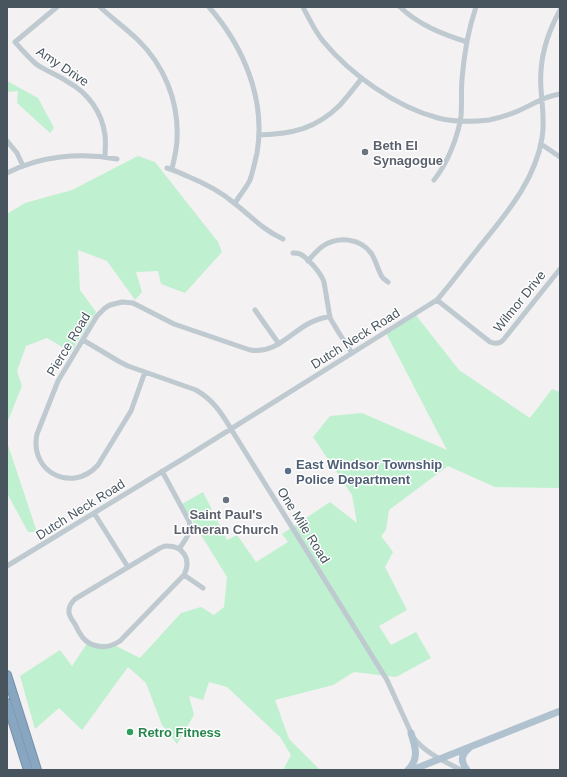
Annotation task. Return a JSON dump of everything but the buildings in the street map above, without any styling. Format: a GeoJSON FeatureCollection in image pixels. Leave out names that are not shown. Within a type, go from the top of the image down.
{"type":"FeatureCollection","features":[{"type":"Feature","properties":{"kind":"highway"},"geometry":{"type":"LineString","coordinates":[[7,676],[37,770]]}},
{"type":"Feature","properties":{"kind":"highway"},"geometry":{"type":"LineString","coordinates":[[7,703],[28,770]]}},
{"type":"Feature","properties":{"kind":"highway"},"geometry":{"type":"LineString","coordinates":[[22,749],[27,750],[32,754]]}},
{"type":"Feature","properties":{"kind":"main road"},"geometry":{"type":"LineString","coordinates":[[412,770],[560,711]]}},
{"type":"Feature","properties":{"kind":"main road"},"geometry":{"type":"LineString","coordinates":[[408,770],[414,763],[416,754],[411,733]]}},
{"type":"Feature","properties":{"kind":"main road"},"geometry":{"type":"LineString","coordinates":[[467,770],[463,765],[462,760],[467,750],[472,746]]}},
{"type":"Feature","properties":{"kind":"street","name":"Amy Drive"},"geometry":{"type":"LineString","coordinates":[[57,7],[16,42],[38,65],[75,85],[92,103],[99,115],[105,133],[105,157]]}},
{"type":"Feature","properties":{"kind":"street"},"geometry":{"type":"LineString","coordinates":[[100,7],[138,40],[153,58],[165,77],[172,97],[177,121],[177,140],[170,169],[216,189],[235,203],[267,231],[283,240]]}},
{"type":"Feature","properties":{"kind":"street"},"geometry":{"type":"LineString","coordinates":[[209,7],[222,22],[240,52],[252,84],[258,109],[259,135],[253,172],[246,187],[235,203]]}},
{"type":"Feature","properties":{"kind":"street"},"geometry":{"type":"LineString","coordinates":[[303,7],[316,31],[326,44],[338,57],[362,78],[385,94],[416,110],[437,118],[460,121],[480,121],[498,118],[519,111],[552,95],[560,94]]}},
{"type":"Feature","properties":{"kind":"street"},"geometry":{"type":"LineString","coordinates":[[400,7],[428,27],[449,37],[467,42]]}},
{"type":"Feature","properties":{"kind":"street"},"geometry":{"type":"LineString","coordinates":[[434,180],[448,156],[460,121],[462,80],[467,42],[476,7]]}},
{"type":"Feature","properties":{"kind":"street","name":"Dutch Neck Road"},"geometry":{"type":"LineString","coordinates":[[7,566],[436,300],[520,194],[532,172],[539,154],[544,118],[541,74],[542,60],[551,28],[560,10]]}},
{"type":"Feature","properties":{"kind":"street"},"geometry":{"type":"LineString","coordinates":[[259,135],[286,133],[312,125],[327,116],[340,105],[362,78]]}},
{"type":"Feature","properties":{"kind":"street"},"geometry":{"type":"LineString","coordinates":[[7,141],[17,153],[22,166]]}},
{"type":"Feature","properties":{"kind":"street"},"geometry":{"type":"LineString","coordinates":[[541,144],[560,156]]}},
{"type":"Feature","properties":{"kind":"street"},"geometry":{"type":"LineString","coordinates":[[7,173],[22,166],[63,157],[88,156],[116,159]]}},
{"type":"Feature","properties":{"kind":"street"},"geometry":{"type":"LineString","coordinates":[[308,261],[317,250],[328,243],[338,240],[353,240],[369,250],[376,261],[381,275],[388,282]]}},
{"type":"Feature","properties":{"kind":"street"},"geometry":{"type":"LineString","coordinates":[[293,253],[300,254],[320,273],[324,282],[332,322],[352,353]]}},
{"type":"Feature","properties":{"kind":"street","name":"Wilmor Drive"},"geometry":{"type":"LineString","coordinates":[[436,300],[490,342],[499,343],[504,340],[560,269]]}},
{"type":"Feature","properties":{"kind":"street","name":"Pierce Road"},"geometry":{"type":"LineString","coordinates":[[145,372],[131,411],[98,466],[91,473],[76,479],[65,479],[54,475],[45,468],[38,457],[36,445],[37,434],[58,381],[97,316],[110,305],[128,302],[138,305],[174,324],[250,350],[265,350],[279,344],[307,324],[330,316]]}},
{"type":"Feature","properties":{"kind":"street"},"geometry":{"type":"LineString","coordinates":[[255,310],[279,344]]}},
{"type":"Feature","properties":{"kind":"street","name":"One Mile Road"},"geometry":{"type":"LineString","coordinates":[[83,340],[120,362],[192,388],[203,394],[215,405],[231,428],[387,680],[417,743],[440,759],[461,770]]}},
{"type":"Feature","properties":{"kind":"street"},"geometry":{"type":"LineString","coordinates":[[162,471],[190,525],[188,535],[179,549]]}},
{"type":"Feature","properties":{"kind":"street"},"geometry":{"type":"LineString","coordinates":[[94,513],[128,567]]}},
{"type":"Feature","properties":{"kind":"street"},"geometry":{"type":"LineString","coordinates":[[172,546],[179,549],[186,559],[184,575],[120,641],[111,646],[105,647],[90,643],[81,635],[69,612],[70,605],[75,599],[162,547],[172,546]]}},
{"type":"Feature","properties":{"kind":"street"},"geometry":{"type":"LineString","coordinates":[[184,575],[203,588]]}},
{"type":"Feature","properties":{"kind":"green space"},"geometry":{"type":"Polygon","coordinates":[[[7,81],[38,98],[54,128],[50,133],[17,103],[18,91],[7,92],[7,81]]]}},
{"type":"Feature","properties":{"kind":"green space"},"geometry":{"type":"Polygon","coordinates":[[[138,156],[155,162],[218,242],[222,252],[185,293],[161,284],[158,271],[136,272],[142,292],[135,300],[107,261],[78,250],[80,290],[96,312],[71,352],[47,338],[26,346],[17,371],[22,386],[7,423],[7,214],[25,203],[72,190],[138,156]]]}},
{"type":"Feature","properties":{"kind":"green space"},"geometry":{"type":"Polygon","coordinates":[[[415,314],[459,370],[530,418],[552,389],[560,392],[560,488],[495,487],[448,466],[389,510],[386,530],[381,536],[393,552],[385,567],[407,610],[379,626],[391,645],[416,632],[431,658],[396,677],[354,672],[333,685],[275,700],[289,739],[320,770],[283,770],[291,755],[280,737],[227,687],[209,682],[203,700],[189,696],[194,715],[177,744],[162,725],[146,683],[128,667],[82,730],[59,708],[35,729],[20,676],[60,650],[72,666],[88,642],[114,645],[140,658],[181,613],[201,607],[214,615],[224,607],[227,577],[182,504],[203,492],[227,540],[237,535],[256,562],[288,542],[282,534],[330,502],[357,523],[352,495],[313,437],[330,416],[362,413],[447,450],[385,331],[415,314]]]}},
{"type":"Feature","properties":{"kind":"green space"},"geometry":{"type":"Polygon","coordinates":[[[7,442],[37,532],[28,532],[7,493],[7,442]]]}},
{"type":"Feature","properties":{"kind":"place","name":"Beth El Synagogue"},"geometry":{"type":"Point","coordinates":[365,152]}},
{"type":"Feature","properties":{"kind":"place","name":"East Windsor Township Police Department"},"geometry":{"type":"Point","coordinates":[288,471]}},
{"type":"Feature","properties":{"kind":"place","name":"Saint Paul's Lutheran Church"},"geometry":{"type":"Point","coordinates":[226,500]}},
{"type":"Feature","properties":{"kind":"place","name":"Retro Fitness"},"geometry":{"type":"Point","coordinates":[130,732]}}]}
